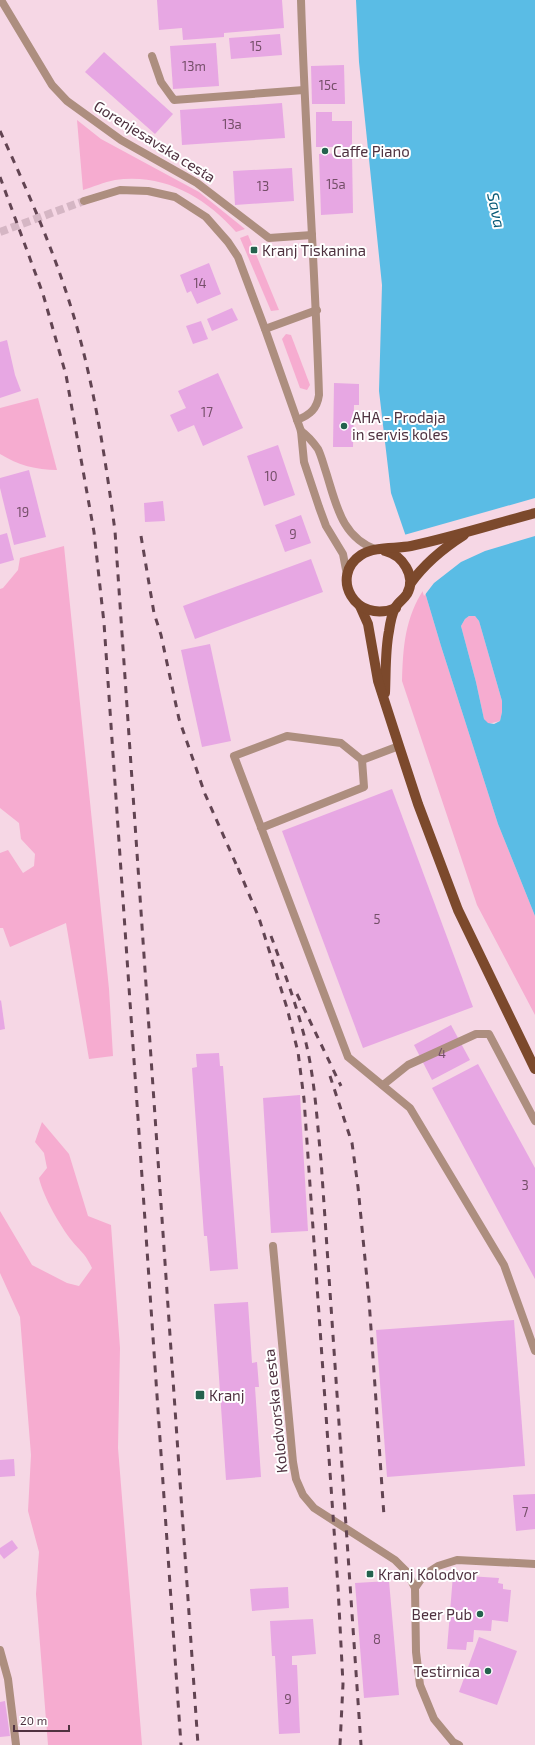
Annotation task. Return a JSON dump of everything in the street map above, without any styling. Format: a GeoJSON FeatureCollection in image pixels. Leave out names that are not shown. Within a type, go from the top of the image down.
{"type":"FeatureCollection","features":[{"type":"Feature","properties":{"kind":"main road"},"geometry":{"type":"LineString","coordinates":[[535,513],[412,546],[379,550],[361,555],[352,565],[348,577],[350,593],[360,606],[368,624],[374,666],[398,746],[458,910],[535,1069]]}},
{"type":"Feature","properties":{"kind":"main road"},"geometry":{"type":"LineString","coordinates":[[410,584],[423,566],[439,552],[472,530]]}},
{"type":"Feature","properties":{"kind":"main road"},"geometry":{"type":"LineString","coordinates":[[379,550],[391,552],[406,565],[410,584],[408,593],[396,608],[387,646],[385,699]]}},
{"type":"Feature","properties":{"kind":"main road"},"geometry":{"type":"LineString","coordinates":[[360,606],[378,612],[396,608]]}},
{"type":"Feature","properties":{"kind":"street","name":"Gorenjesavska cesta"},"geometry":{"type":"LineString","coordinates":[[2,0],[52,86],[67,101],[121,140],[197,183],[269,238],[312,235]]}},
{"type":"Feature","properties":{"kind":"street"},"geometry":{"type":"LineString","coordinates":[[297,420],[308,416],[313,410],[318,399],[317,310],[304,90],[301,0]]}},
{"type":"Feature","properties":{"kind":"street"},"geometry":{"type":"LineString","coordinates":[[152,56],[161,82],[174,100],[304,90]]}},
{"type":"Feature","properties":{"kind":"street"},"geometry":{"type":"LineString","coordinates":[[84,201],[120,190],[148,191],[175,198],[206,217],[228,242],[238,258],[265,329],[301,431],[304,462],[322,518],[343,554],[348,577]]}},
{"type":"Feature","properties":{"kind":"street"},"geometry":{"type":"LineString","coordinates":[[265,329],[317,310]]}},
{"type":"Feature","properties":{"kind":"street"},"geometry":{"type":"LineString","coordinates":[[301,431],[311,440],[318,450],[343,521],[354,538],[364,545],[379,550]]}},
{"type":"Feature","properties":{"kind":"street"},"geometry":{"type":"LineString","coordinates":[[261,828],[364,786],[362,760],[341,743],[287,736],[234,756],[261,828],[348,1057],[410,1108],[504,1265],[535,1351]]}},
{"type":"Feature","properties":{"kind":"street"},"geometry":{"type":"LineString","coordinates":[[362,760],[398,746]]}},
{"type":"Feature","properties":{"kind":"street"},"geometry":{"type":"LineString","coordinates":[[383,1086],[408,1065],[476,1034],[489,1034],[535,1121]]}},
{"type":"Feature","properties":{"kind":"street","name":"Kolodvorska cesta"},"geometry":{"type":"LineString","coordinates":[[273,1246],[296,1479],[303,1495],[314,1508],[395,1560],[407,1572],[415,1588],[416,1652],[420,1685],[434,1719],[453,1742],[459,1745]]}},
{"type":"Feature","properties":{"kind":"street"},"geometry":{"type":"LineString","coordinates":[[415,1588],[424,1575],[438,1566],[457,1560],[535,1564]]}},
{"type":"Feature","properties":{"kind":"street"},"geometry":{"type":"LineString","coordinates":[[0,1650],[8,1678],[16,1745]]}},
{"type":"Feature","properties":{"kind":"shaded area"},"geometry":{"type":"Polygon","coordinates":[[[77,120],[101,139],[199,192],[245,229],[236,232],[224,219],[197,198],[167,184],[150,180],[115,180],[83,190],[77,120]]]}},
{"type":"Feature","properties":{"kind":"shaded area"},"geometry":{"type":"Polygon","coordinates":[[[248,235],[279,310],[271,311],[240,238],[248,235]]]}},
{"type":"Feature","properties":{"kind":"shaded area"},"geometry":{"type":"Polygon","coordinates":[[[286,334],[291,335],[310,385],[307,390],[300,388],[282,339],[286,334]]]}},
{"type":"Feature","properties":{"kind":"shaded area"},"geometry":{"type":"Polygon","coordinates":[[[38,398],[57,470],[27,466],[0,454],[0,408],[38,398]]]}},
{"type":"Feature","properties":{"kind":"shaded area"},"geometry":{"type":"Polygon","coordinates":[[[64,546],[109,989],[113,1056],[89,1059],[66,923],[10,947],[3,928],[0,928],[0,853],[8,850],[23,873],[34,866],[35,854],[21,839],[19,823],[0,808],[0,589],[3,588],[18,570],[20,558],[64,546]]]}},
{"type":"Feature","properties":{"kind":"shaded area"},"geometry":{"type":"Polygon","coordinates":[[[424,589],[498,824],[535,916],[535,1015],[477,905],[402,681],[406,633],[413,611],[424,589]]]}},
{"type":"Feature","properties":{"kind":"shaded area"},"geometry":{"type":"Polygon","coordinates":[[[469,616],[475,616],[479,621],[502,701],[500,721],[488,724],[484,719],[461,626],[465,619],[469,616]]]}},
{"type":"Feature","properties":{"kind":"shaded area"},"geometry":{"type":"Polygon","coordinates":[[[42,1122],[69,1154],[88,1216],[111,1225],[120,1348],[118,1448],[142,1745],[48,1745],[36,1594],[39,1552],[28,1511],[31,1455],[20,1317],[0,1273],[0,1211],[32,1265],[67,1283],[79,1286],[92,1268],[90,1263],[72,1241],[52,1211],[41,1185],[39,1178],[47,1168],[44,1153],[35,1142],[42,1122]]]}},
{"type":"Feature","properties":{"kind":"water","name":"Sava"},"geometry":{"type":"Polygon","coordinates":[[[356,0],[535,0],[535,916],[498,824],[424,589],[391,493],[379,391],[382,285],[359,62],[356,0]],[[469,616],[465,619],[461,626],[484,719],[488,723],[494,724],[500,721],[502,701],[479,621],[475,616],[469,616]]]}},
{"type":"Feature","properties":{"kind":"pier"},"geometry":{"type":"Polygon","coordinates":[[[535,498],[535,536],[485,551],[461,562],[434,583],[424,596],[404,535],[535,498]]]}},
{"type":"Feature","properties":{"kind":"building"},"geometry":{"type":"Polygon","coordinates":[[[157,0],[282,0],[284,28],[224,33],[224,37],[183,40],[182,28],[159,30],[157,0]]]}},
{"type":"Feature","properties":{"kind":"building"},"geometry":{"type":"Polygon","coordinates":[[[280,34],[282,55],[231,59],[229,38],[280,34]]]}},
{"type":"Feature","properties":{"kind":"building"},"geometry":{"type":"Polygon","coordinates":[[[216,43],[219,86],[173,89],[170,46],[216,43]]]}},
{"type":"Feature","properties":{"kind":"building"},"geometry":{"type":"Polygon","coordinates":[[[104,52],[173,114],[155,134],[85,72],[104,52]]]}},
{"type":"Feature","properties":{"kind":"building"},"geometry":{"type":"Polygon","coordinates":[[[344,65],[345,104],[312,104],[311,66],[344,65]]]}},
{"type":"Feature","properties":{"kind":"building"},"geometry":{"type":"Polygon","coordinates":[[[282,103],[285,138],[182,145],[180,110],[282,103]]]}},
{"type":"Feature","properties":{"kind":"building"},"geometry":{"type":"Polygon","coordinates":[[[316,112],[332,112],[332,121],[352,121],[352,147],[316,147],[316,112]]]}},
{"type":"Feature","properties":{"kind":"building"},"geometry":{"type":"Polygon","coordinates":[[[352,153],[353,213],[321,215],[319,154],[352,153]]]}},
{"type":"Feature","properties":{"kind":"building"},"geometry":{"type":"Polygon","coordinates":[[[292,168],[294,201],[235,205],[233,171],[292,168]]]}},
{"type":"Feature","properties":{"kind":"building"},"geometry":{"type":"Polygon","coordinates":[[[209,263],[221,294],[197,304],[191,291],[187,293],[180,275],[209,263]]]}},
{"type":"Feature","properties":{"kind":"building"},"geometry":{"type":"Polygon","coordinates":[[[232,308],[238,320],[212,331],[207,319],[232,308]]]}},
{"type":"Feature","properties":{"kind":"building"},"geometry":{"type":"Polygon","coordinates":[[[201,321],[208,339],[193,344],[186,326],[201,321]]]}},
{"type":"Feature","properties":{"kind":"building"},"geometry":{"type":"Polygon","coordinates":[[[7,340],[15,375],[21,391],[0,398],[0,342],[7,340]]]}},
{"type":"Feature","properties":{"kind":"building"},"geometry":{"type":"Polygon","coordinates":[[[218,373],[243,428],[203,446],[194,425],[178,432],[170,415],[186,408],[178,391],[218,373]]]}},
{"type":"Feature","properties":{"kind":"building","name":"AHA - Prodaja in servis koles"},"geometry":{"type":"Polygon","coordinates":[[[334,383],[359,384],[359,405],[354,405],[353,447],[333,447],[334,383]]]}},
{"type":"Feature","properties":{"kind":"building"},"geometry":{"type":"Polygon","coordinates":[[[278,445],[295,495],[264,506],[247,456],[278,445]]]}},
{"type":"Feature","properties":{"kind":"building"},"geometry":{"type":"Polygon","coordinates":[[[29,470],[46,537],[14,545],[0,488],[0,478],[29,470]]]}},
{"type":"Feature","properties":{"kind":"building"},"geometry":{"type":"Polygon","coordinates":[[[163,501],[165,521],[145,522],[144,503],[163,501]]]}},
{"type":"Feature","properties":{"kind":"building"},"geometry":{"type":"Polygon","coordinates":[[[301,515],[311,543],[285,552],[275,525],[301,515]]]}},
{"type":"Feature","properties":{"kind":"building"},"geometry":{"type":"Polygon","coordinates":[[[7,533],[14,560],[0,564],[0,535],[7,533]]]}},
{"type":"Feature","properties":{"kind":"building"},"geometry":{"type":"Polygon","coordinates":[[[311,559],[323,592],[195,639],[183,606],[311,559]]]}},
{"type":"Feature","properties":{"kind":"building"},"geometry":{"type":"Polygon","coordinates":[[[210,644],[231,741],[202,747],[181,650],[210,644]]]}},
{"type":"Feature","properties":{"kind":"building"},"geometry":{"type":"Polygon","coordinates":[[[392,789],[473,1007],[363,1048],[282,831],[392,789]]]}},
{"type":"Feature","properties":{"kind":"building"},"geometry":{"type":"Polygon","coordinates":[[[1,1000],[5,1029],[0,1030],[0,1001],[1,1000]]]}},
{"type":"Feature","properties":{"kind":"building"},"geometry":{"type":"Polygon","coordinates":[[[451,1025],[470,1060],[432,1080],[414,1045],[451,1025]]]}},
{"type":"Feature","properties":{"kind":"building"},"geometry":{"type":"Polygon","coordinates":[[[219,1053],[220,1066],[223,1066],[238,1269],[210,1271],[207,1236],[204,1236],[192,1068],[197,1067],[196,1054],[219,1053]]]}},
{"type":"Feature","properties":{"kind":"building"},"geometry":{"type":"Polygon","coordinates":[[[478,1064],[535,1168],[535,1279],[432,1088],[478,1064]]]}},
{"type":"Feature","properties":{"kind":"building"},"geometry":{"type":"Polygon","coordinates":[[[300,1095],[308,1231],[271,1233],[263,1098],[300,1095]]]}},
{"type":"Feature","properties":{"kind":"building"},"geometry":{"type":"Polygon","coordinates":[[[248,1302],[252,1363],[257,1362],[259,1387],[255,1387],[261,1477],[226,1480],[214,1304],[248,1302]]]}},
{"type":"Feature","properties":{"kind":"building"},"geometry":{"type":"Polygon","coordinates":[[[514,1320],[525,1466],[387,1477],[376,1330],[514,1320]]]}},
{"type":"Feature","properties":{"kind":"building"},"geometry":{"type":"Polygon","coordinates":[[[14,1459],[15,1476],[0,1477],[0,1460],[14,1459]]]}},
{"type":"Feature","properties":{"kind":"building"},"geometry":{"type":"Polygon","coordinates":[[[535,1494],[535,1529],[516,1531],[513,1495],[535,1494]]]}},
{"type":"Feature","properties":{"kind":"building"},"geometry":{"type":"Polygon","coordinates":[[[12,1540],[18,1548],[4,1559],[0,1554],[0,1548],[12,1540]]]}},
{"type":"Feature","properties":{"kind":"building","name":"Beer Pub"},"geometry":{"type":"Polygon","coordinates":[[[453,1575],[499,1578],[498,1583],[503,1584],[503,1589],[511,1590],[508,1622],[492,1620],[491,1631],[474,1630],[473,1642],[467,1642],[466,1650],[447,1649],[453,1575]]]}},
{"type":"Feature","properties":{"kind":"building"},"geometry":{"type":"Polygon","coordinates":[[[389,1581],[399,1695],[364,1698],[355,1583],[389,1581]]]}},
{"type":"Feature","properties":{"kind":"building"},"geometry":{"type":"Polygon","coordinates":[[[288,1587],[289,1608],[252,1611],[250,1589],[288,1587]]]}},
{"type":"Feature","properties":{"kind":"building"},"geometry":{"type":"Polygon","coordinates":[[[313,1619],[316,1654],[292,1656],[292,1665],[297,1665],[300,1733],[279,1734],[275,1656],[272,1656],[270,1621],[313,1619]]]}},
{"type":"Feature","properties":{"kind":"building","name":"Testirnica"},"geometry":{"type":"Polygon","coordinates":[[[479,1637],[517,1651],[497,1705],[459,1692],[479,1637]]]}},
{"type":"Feature","properties":{"kind":"building"},"geometry":{"type":"Polygon","coordinates":[[[5,1701],[10,1736],[0,1737],[0,1702],[5,1701]]]}},
{"type":"Feature","properties":{"kind":"tunnel"},"geometry":{"type":"LineString","coordinates":[[0,232],[84,201]]}},
{"type":"Feature","properties":{"kind":"railway"},"geometry":{"type":"LineString","coordinates":[[0,131],[53,255],[78,331],[100,430],[115,531],[198,1745]]}},
{"type":"Feature","properties":{"kind":"railway"},"geometry":{"type":"LineString","coordinates":[[0,177],[43,294],[66,375],[94,532],[104,623],[181,1745]]}},
{"type":"Feature","properties":{"kind":"railway"},"geometry":{"type":"LineString","coordinates":[[141,536],[154,613],[161,635],[179,719],[205,794],[240,873]]}},
{"type":"Feature","properties":{"kind":"railway"},"geometry":{"type":"LineString","coordinates":[[238,868],[259,918],[287,1008],[298,1052],[304,1099],[338,1587],[343,1684],[340,1745]]}},
{"type":"Feature","properties":{"kind":"railway"},"geometry":{"type":"LineString","coordinates":[[271,936],[290,989],[306,1043],[312,1072],[321,1160],[361,1745]]}},
{"type":"Feature","properties":{"kind":"railway"},"geometry":{"type":"LineString","coordinates":[[297,994],[341,1086]]}},
{"type":"Feature","properties":{"kind":"railway"},"geometry":{"type":"LineString","coordinates":[[330,1076],[352,1143],[358,1187],[369,1300],[384,1516]]}},
{"type":"Feature","properties":{"kind":"place","name":"Caffe Piano"},"geometry":{"type":"Point","coordinates":[325,151]}},
{"type":"Feature","properties":{"kind":"place","name":"Kranj Tiskanina"},"geometry":{"type":"Point","coordinates":[254,250]}},
{"type":"Feature","properties":{"kind":"place","name":"AHA - Prodaja in servis koles"},"geometry":{"type":"Point","coordinates":[344,426]}},
{"type":"Feature","properties":{"kind":"place","name":"Kranj"},"geometry":{"type":"Point","coordinates":[200,1395]}},
{"type":"Feature","properties":{"kind":"place","name":"Kranj Kolodvor"},"geometry":{"type":"Point","coordinates":[370,1574]}},
{"type":"Feature","properties":{"kind":"place","name":"Beer Pub"},"geometry":{"type":"Point","coordinates":[480,1614]}},
{"type":"Feature","properties":{"kind":"place","name":"Testirnica"},"geometry":{"type":"Point","coordinates":[488,1671]}}]}
